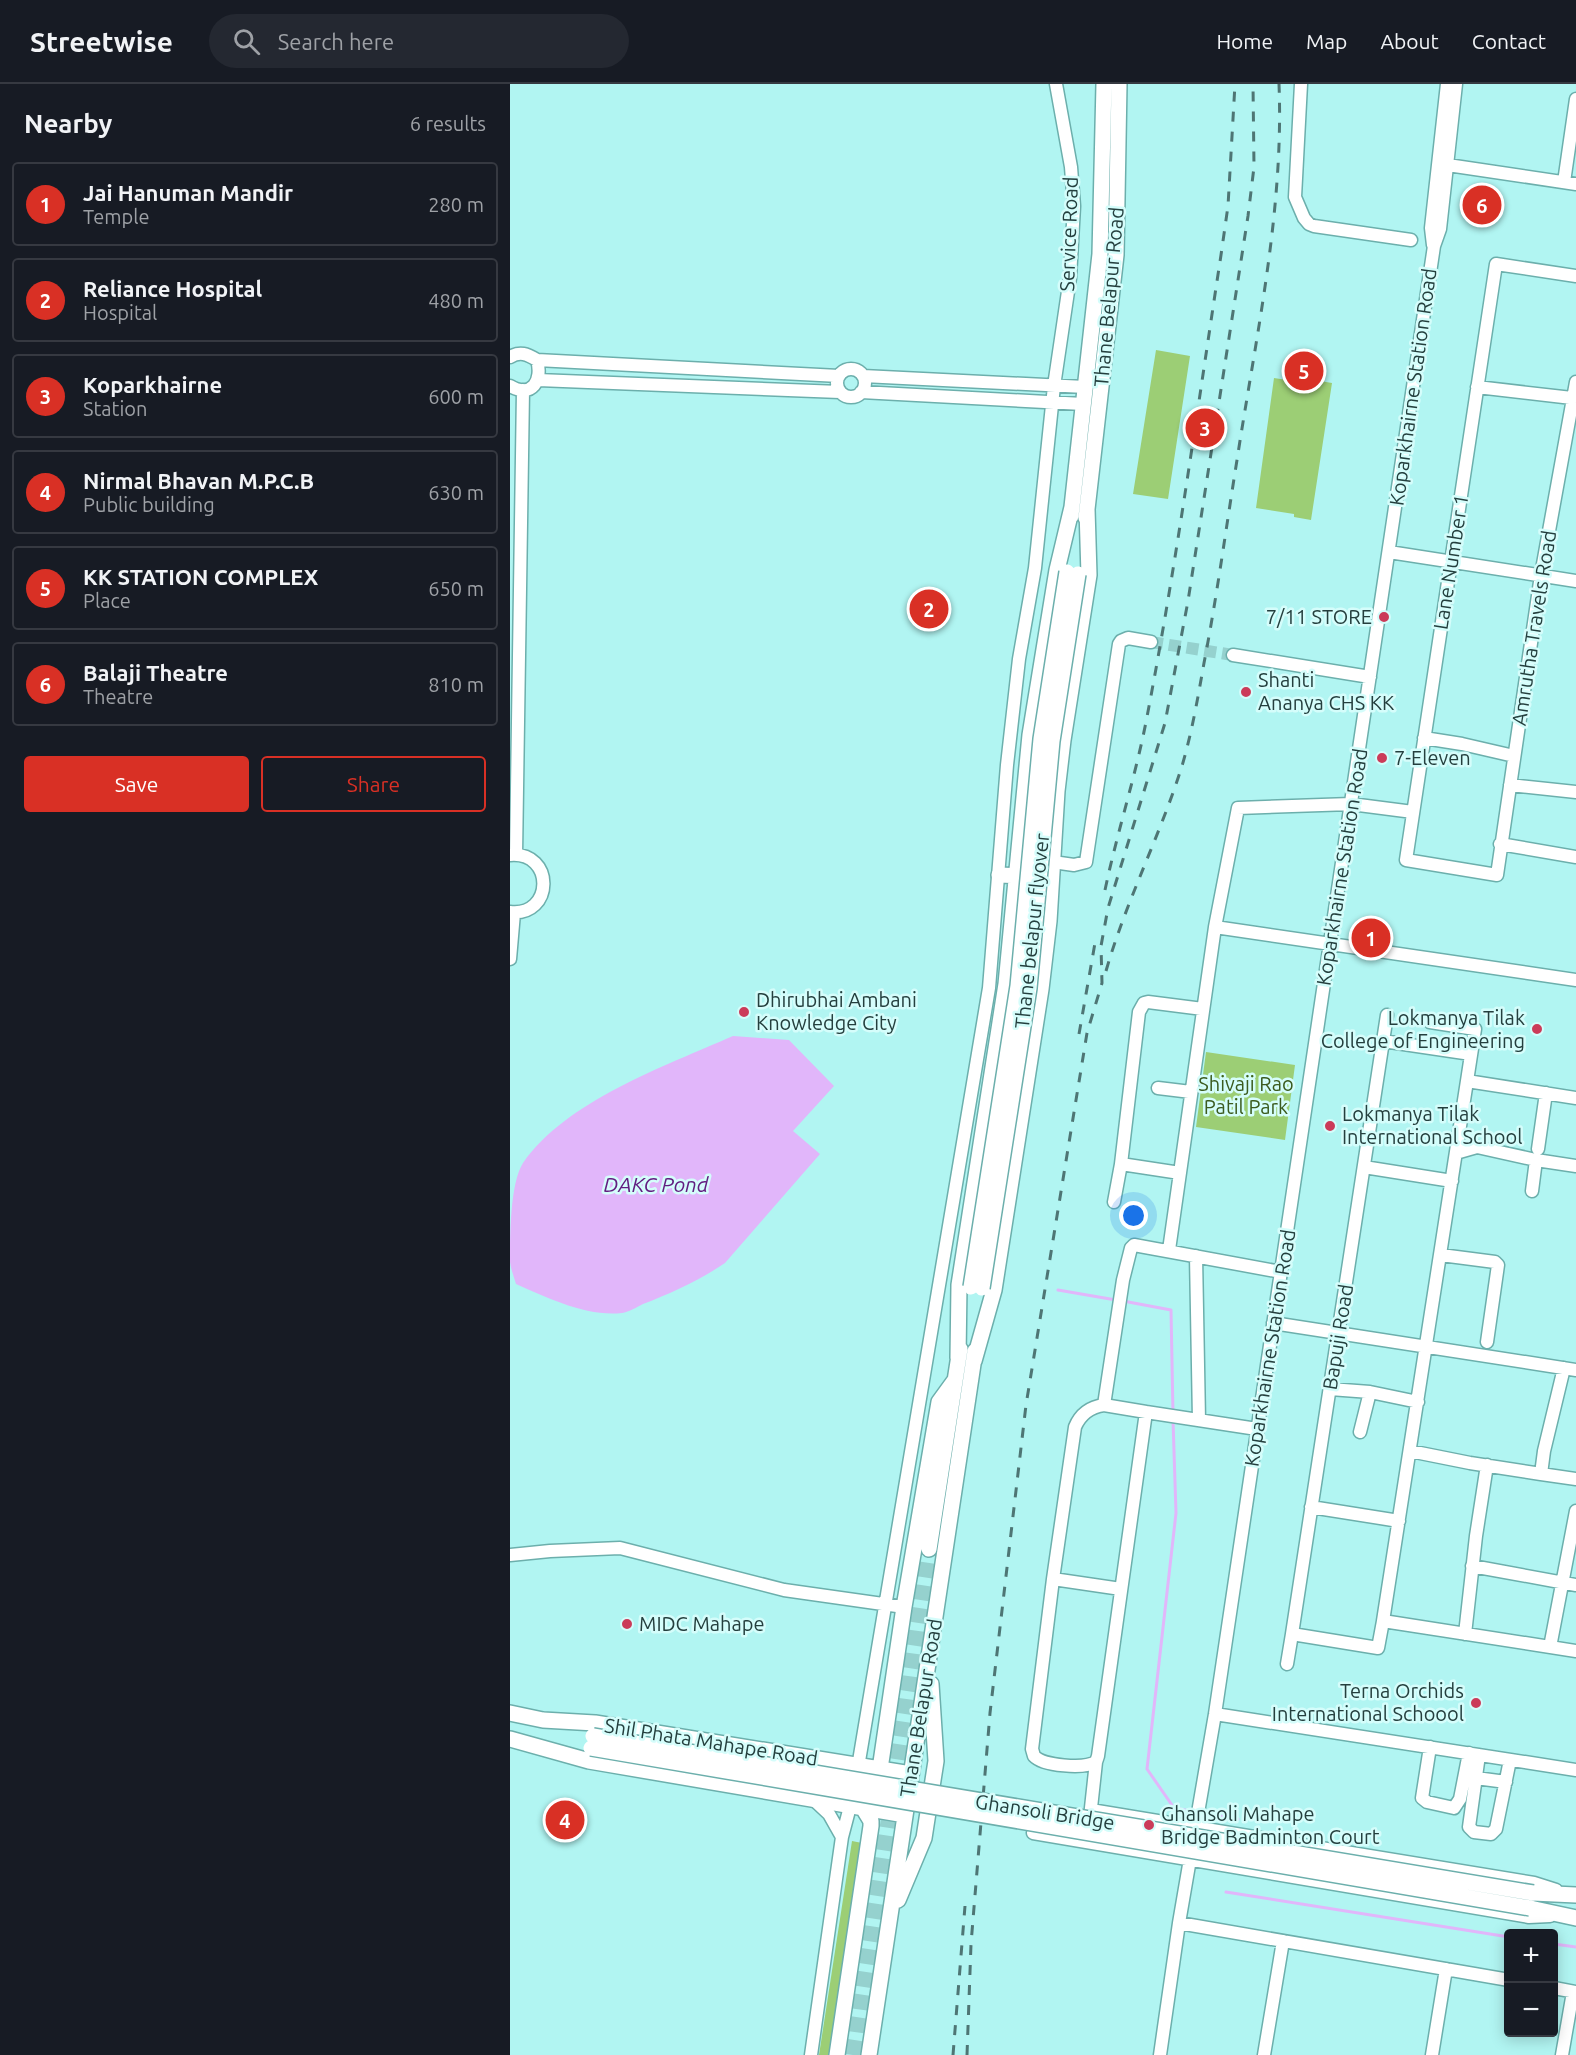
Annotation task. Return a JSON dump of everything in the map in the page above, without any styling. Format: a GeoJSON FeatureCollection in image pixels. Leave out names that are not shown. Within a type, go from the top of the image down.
{"type":"FeatureCollection","features":[{"type":"Feature","properties":{"kind":"main road","name":"Thane Belapur Road"},"geometry":{"type":"LineString","coordinates":[[1079,508],[1083,404],[1100,254],[1104,84]]}},
{"type":"Feature","properties":{"kind":"main road","name":"Thane Belapur Road"},"geometry":{"type":"LineString","coordinates":[[1079,508],[1116,255],[1119,84]]}},
{"type":"Feature","properties":{"kind":"main road","name":"Thane belapur flyover"},"geometry":{"type":"LineString","coordinates":[[966,1360],[976,1287],[1029,988],[1051,751],[1079,508]]}},
{"type":"Feature","properties":{"kind":"main road"},"geometry":{"type":"LineString","coordinates":[[966,1360],[959,1285],[1006,984],[1030,735],[1057,570],[1079,508]]}},
{"type":"Feature","properties":{"kind":"main road"},"geometry":{"type":"LineString","coordinates":[[966,1360],[994,1290],[1041,989],[1057,791],[1089,575],[1079,508]]}},
{"type":"Feature","properties":{"kind":"main road"},"geometry":{"type":"LineString","coordinates":[[999,875],[1051,878]]}},
{"type":"Feature","properties":{"kind":"main road","name":"Thane Belapur Road"},"geometry":{"type":"LineString","coordinates":[[880,1769],[904,1607],[939,1402],[966,1360]]}},
{"type":"Feature","properties":{"kind":"main road","name":"Thane Belapur Road"},"geometry":{"type":"LineString","coordinates":[[869,2055],[929,1654],[966,1360]]}},
{"type":"Feature","properties":{"kind":"main road"},"geometry":{"type":"LineString","coordinates":[[929,1549],[955,1380]]}},
{"type":"Feature","properties":{"kind":"main road"},"geometry":{"type":"LineString","coordinates":[[890,1918],[924,1838],[936,1761],[929,1654]]}},
{"type":"Feature","properties":{"kind":"main road","name":"Shil Phata Mahape Road"},"geometry":{"type":"LineString","coordinates":[[510,1713],[543,1720],[595,1723],[911,1774]]}},
{"type":"Feature","properties":{"kind":"main road"},"geometry":{"type":"LineString","coordinates":[[543,1720],[592,1742]]}},
{"type":"Feature","properties":{"kind":"main road","name":"Shil Phata Mahape Road"},"geometry":{"type":"LineString","coordinates":[[510,1739],[589,1761],[905,1815]]}},
{"type":"Feature","properties":{"kind":"main road","name":"Shil Phata Mahape Road"},"geometry":{"type":"LineString","coordinates":[[537,1745],[592,1742]]}},
{"type":"Feature","properties":{"kind":"main road","name":"Ghansoli Bridge"},"geometry":{"type":"LineString","coordinates":[[592,1742],[1531,1900]]}},
{"type":"Feature","properties":{"kind":"main road"},"geometry":{"type":"LineString","coordinates":[[837,2055],[871,1826],[871,1821],[857,1806]]}},
{"type":"Feature","properties":{"kind":"main road"},"geometry":{"type":"LineString","coordinates":[[1531,1900],[1571,1894]]}},
{"type":"Feature","properties":{"kind":"main road"},"geometry":{"type":"LineString","coordinates":[[1531,1900],[1570,1916]]}},
{"type":"Feature","properties":{"kind":"street","name":"Service Road"},"geometry":{"type":"LineString","coordinates":[[812,2055],[842,1837],[857,1806],[859,1766],[989,988],[1007,765],[1019,658],[1035,568],[1052,402],[1070,278],[1074,206],[1071,167],[1056,84]]}},
{"type":"Feature","properties":{"kind":"street"},"geometry":{"type":"LineString","coordinates":[[1300,84],[1295,197],[1304,218],[1314,226],[1411,240]]}},
{"type":"Feature","properties":{"kind":"street","name":"Koparkhairne Station Road"},"geometry":{"type":"LineString","coordinates":[[1160,2055],[1179,1923],[1215,1714],[1434,246],[1440,229],[1447,84]]}},
{"type":"Feature","properties":{"kind":"street","name":"Koparkhairne Station Road"},"geometry":{"type":"LineString","coordinates":[[1442,165],[1456,84]]}},
{"type":"Feature","properties":{"kind":"street"},"geometry":{"type":"LineString","coordinates":[[1442,165],[1570,183],[1576,99]]}},
{"type":"Feature","properties":{"kind":"street","name":"Lane Number 1"},"geometry":{"type":"LineString","coordinates":[[1497,875],[1406,860],[1496,264],[1576,276]]}},
{"type":"Feature","properties":{"kind":"street"},"geometry":{"type":"LineString","coordinates":[[510,357],[520,354],[537,360],[839,376]]}},
{"type":"Feature","properties":{"kind":"street"},"geometry":{"type":"LineString","coordinates":[[510,386],[523,390],[529,389],[538,380],[540,371],[537,360]]}},
{"type":"Feature","properties":{"kind":"street"},"geometry":{"type":"LineString","coordinates":[[840,392],[837,384],[839,376],[842,372],[851,369],[863,376],[1085,387]]}},
{"type":"Feature","properties":{"kind":"street"},"geometry":{"type":"LineString","coordinates":[[861,392],[864,385],[863,376]]}},
{"type":"Feature","properties":{"kind":"street"},"geometry":{"type":"LineString","coordinates":[[538,380],[840,392],[852,397],[861,392],[1083,404]]}},
{"type":"Feature","properties":{"kind":"street"},"geometry":{"type":"LineString","coordinates":[[1477,387],[1575,390]]}},
{"type":"Feature","properties":{"kind":"street"},"geometry":{"type":"LineString","coordinates":[[510,960],[512,913],[531,908],[538,902],[544,887],[541,871],[537,865],[531,860],[513,855],[523,390]]}},
{"type":"Feature","properties":{"kind":"street","name":"Amrutha Travels Road"},"geometry":{"type":"LineString","coordinates":[[1497,875],[1541,575],[1575,390]]}},
{"type":"Feature","properties":{"kind":"street"},"geometry":{"type":"LineString","coordinates":[[1389,552],[1576,581]]}},
{"type":"Feature","properties":{"kind":"street"},"geometry":{"type":"LineString","coordinates":[[1000,858],[1053,861],[1074,865],[1086,862],[1119,644],[1128,638],[1151,642]]}},
{"type":"Feature","properties":{"kind":"street"},"geometry":{"type":"LineString","coordinates":[[1233,655],[1371,677]]}},
{"type":"Feature","properties":{"kind":"street"},"geometry":{"type":"LineString","coordinates":[[1424,738],[1514,756]]}},
{"type":"Feature","properties":{"kind":"street"},"geometry":{"type":"LineString","coordinates":[[1510,785],[1576,792]]}},
{"type":"Feature","properties":{"kind":"street"},"geometry":{"type":"LineString","coordinates":[[1169,1250],[1215,927],[1238,808],[1352,804],[1413,812]]}},
{"type":"Feature","properties":{"kind":"street"},"geometry":{"type":"LineString","coordinates":[[1500,843],[1576,856]]}},
{"type":"Feature","properties":{"kind":"street"},"geometry":{"type":"LineString","coordinates":[[1215,927],[1576,980]]}},
{"type":"Feature","properties":{"kind":"street"},"geometry":{"type":"LineString","coordinates":[[1114,1202],[1141,1007],[1148,1002],[1203,1010]]}},
{"type":"Feature","properties":{"kind":"street","name":"Bapuji Road"},"geometry":{"type":"LineString","coordinates":[[1287,1664],[1387,1015]]}},
{"type":"Feature","properties":{"kind":"street"},"geometry":{"type":"LineString","coordinates":[[1292,1634],[1378,1648],[1475,1029],[1430,1022]]}},
{"type":"Feature","properties":{"kind":"street"},"geometry":{"type":"LineString","coordinates":[[1383,1041],[1471,1054]]}},
{"type":"Feature","properties":{"kind":"street"},"geometry":{"type":"LineString","coordinates":[[1467,1081],[1576,1098]]}},
{"type":"Feature","properties":{"kind":"street"},"geometry":{"type":"LineString","coordinates":[[1158,1088],[1191,1092]]}},
{"type":"Feature","properties":{"kind":"street"},"geometry":{"type":"LineString","coordinates":[[1532,1191],[1546,1093]]}},
{"type":"Feature","properties":{"kind":"street"},"geometry":{"type":"LineString","coordinates":[[1456,1153],[1477,1147],[1537,1155],[1576,1166]]}},
{"type":"Feature","properties":{"kind":"street"},"geometry":{"type":"LineString","coordinates":[[1121,1164],[1180,1173]]}},
{"type":"Feature","properties":{"kind":"street"},"geometry":{"type":"LineString","coordinates":[[1364,1167],[1452,1181]]}},
{"type":"Feature","properties":{"kind":"street"},"geometry":{"type":"LineString","coordinates":[[1104,1405],[1123,1280],[1131,1248],[1134,1245],[1281,1272]]}},
{"type":"Feature","properties":{"kind":"street"},"geometry":{"type":"LineString","coordinates":[[1441,1255],[1495,1262],[1498,1265],[1486,1342]]}},
{"type":"Feature","properties":{"kind":"street"},"geometry":{"type":"LineString","coordinates":[[1196,1256],[1199,1420]]}},
{"type":"Feature","properties":{"kind":"street"},"geometry":{"type":"LineString","coordinates":[[1274,1323],[1570,1369],[1544,1451],[1541,1474]]}},
{"type":"Feature","properties":{"kind":"street"},"geometry":{"type":"LineString","coordinates":[[1330,1389],[1370,1392],[1418,1402]]}},
{"type":"Feature","properties":{"kind":"street"},"geometry":{"type":"LineString","coordinates":[[1360,1432],[1370,1392]]}},
{"type":"Feature","properties":{"kind":"street"},"geometry":{"type":"LineString","coordinates":[[1096,1762],[1084,1766],[1042,1762],[1034,1756],[1032,1749],[1075,1427],[1079,1419],[1089,1410],[1104,1405],[1257,1429]]}},
{"type":"Feature","properties":{"kind":"street"},"geometry":{"type":"LineString","coordinates":[[1089,1844],[1096,1762],[1121,1589],[1151,1413]]}},
{"type":"Feature","properties":{"kind":"street"},"geometry":{"type":"LineString","coordinates":[[1410,1451],[1487,1466],[1576,1479]]}},
{"type":"Feature","properties":{"kind":"street"},"geometry":{"type":"LineString","coordinates":[[1465,1634],[1472,1566],[1487,1466]]}},
{"type":"Feature","properties":{"kind":"street"},"geometry":{"type":"LineString","coordinates":[[1311,1507],[1399,1521]]}},
{"type":"Feature","properties":{"kind":"street"},"geometry":{"type":"LineString","coordinates":[[1550,1647],[1576,1511]]}},
{"type":"Feature","properties":{"kind":"street"},"geometry":{"type":"LineString","coordinates":[[510,1555],[620,1548],[784,1590],[904,1607]]}},
{"type":"Feature","properties":{"kind":"street"},"geometry":{"type":"LineString","coordinates":[[1472,1566],[1576,1584]]}},
{"type":"Feature","properties":{"kind":"street"},"geometry":{"type":"LineString","coordinates":[[1053,1579],[1121,1589]]}},
{"type":"Feature","properties":{"kind":"street"},"geometry":{"type":"LineString","coordinates":[[1383,1621],[1576,1651]]}},
{"type":"Feature","properties":{"kind":"street"},"geometry":{"type":"LineString","coordinates":[[1215,1714],[1576,1770]]}},
{"type":"Feature","properties":{"kind":"street"},"geometry":{"type":"LineString","coordinates":[[1430,1748],[1422,1797],[1427,1802],[1454,1808],[1460,1799],[1474,1754]]}},
{"type":"Feature","properties":{"kind":"street"},"geometry":{"type":"LineString","coordinates":[[1474,1754],[1476,1778],[1469,1827],[1474,1832],[1491,1834],[1496,1829],[1510,1760]]}},
{"type":"Feature","properties":{"kind":"street"},"geometry":{"type":"LineString","coordinates":[[1476,1778],[1506,1782]]}},
{"type":"Feature","properties":{"kind":"street"},"geometry":{"type":"LineString","coordinates":[[813,1799],[829,1814],[842,1837]]}},
{"type":"Feature","properties":{"kind":"street"},"geometry":{"type":"LineString","coordinates":[[1091,1810],[1198,1819],[1534,1883],[1571,1894]]}},
{"type":"Feature","properties":{"kind":"street"},"geometry":{"type":"LineString","coordinates":[[1033,1833],[1528,1917],[1570,1916]]}},
{"type":"Feature","properties":{"kind":"street"},"geometry":{"type":"LineString","coordinates":[[1179,1923],[1504,1979]]}},
{"type":"Feature","properties":{"kind":"street"},"geometry":{"type":"LineString","coordinates":[[1264,2055],[1283,1941]]}},
{"type":"Feature","properties":{"kind":"street"},"geometry":{"type":"LineString","coordinates":[[1432,2055],[1446,1969]]}},
{"type":"Feature","properties":{"kind":"street"},"geometry":{"type":"LineString","coordinates":[[1558,1989],[1575,1992],[1562,2055]]}},
{"type":"Feature","properties":{"kind":"green space"},"geometry":{"type":"Polygon","coordinates":[[[1156,350],[1190,356],[1168,499],[1133,494],[1156,350]]]}},
{"type":"Feature","properties":{"kind":"green space"},"geometry":{"type":"Polygon","coordinates":[[[1274,378],[1313,384],[1314,380],[1332,383],[1311,520],[1294,517],[1294,514],[1256,508],[1274,378]]]}},
{"type":"Feature","properties":{"kind":"green space","name":"Shivaji Rao Patil Park"},"geometry":{"type":"Polygon","coordinates":[[[1206,1052],[1295,1065],[1285,1140],[1196,1127],[1206,1052]]]}},
{"type":"Feature","properties":{"kind":"green space"},"geometry":{"type":"Polygon","coordinates":[[[852,1841],[862,1843],[829,2055],[819,2055],[852,1841]]]}},
{"type":"Feature","properties":{"kind":"water","name":"DAKC Pond"},"geometry":{"type":"Polygon","coordinates":[[[733,1036],[789,1040],[834,1086],[793,1131],[820,1154],[725,1263],[686,1286],[622,1313],[582,1309],[516,1284],[510,1262],[515,1184],[523,1163],[542,1141],[564,1121],[590,1103],[648,1073],[733,1036]]]}},
{"type":"Feature","properties":{"kind":"waterway"},"geometry":{"type":"LineString","coordinates":[[1058,1290],[1116,1300]]}},
{"type":"Feature","properties":{"kind":"waterway"},"geometry":{"type":"LineString","coordinates":[[1123,1301],[1171,1310],[1173,1414]]}},
{"type":"Feature","properties":{"kind":"waterway"},"geometry":{"type":"LineString","coordinates":[[1173,1420],[1176,1513],[1147,1769],[1174,1808],[1195,1812]]}},
{"type":"Feature","properties":{"kind":"waterway"},"geometry":{"type":"LineString","coordinates":[[1202,1813],[1238,1819]]}},
{"type":"Feature","properties":{"kind":"waterway"},"geometry":{"type":"LineString","coordinates":[[1226,1892],[1504,1936]]}},
{"type":"Feature","properties":{"kind":"waterway"},"geometry":{"type":"LineString","coordinates":[[1558,1945],[1576,1947]]}},
{"type":"Feature","properties":{"kind":"tunnel"},"geometry":{"type":"LineString","coordinates":[[1151,642],[1233,655]]}},
{"type":"Feature","properties":{"kind":"tunnel"},"geometry":{"type":"LineString","coordinates":[[853,2055],[929,1549]]}},
{"type":"Feature","properties":{"kind":"railway"},"geometry":{"type":"LineString","coordinates":[[1105,890],[1146,722],[1177,547],[1228,206],[1235,84]]}},
{"type":"Feature","properties":{"kind":"railway"},"geometry":{"type":"LineString","coordinates":[[967,2055],[971,1944],[990,1713],[1026,1405],[1087,1033],[1102,983],[1101,946],[1108,908],[1165,723],[1188,601],[1248,216],[1254,167],[1253,84]]}},
{"type":"Feature","properties":{"kind":"railway"},"geometry":{"type":"LineString","coordinates":[[1106,971],[1123,919],[1164,818],[1182,766],[1197,702],[1267,273],[1277,178],[1279,84]]}},
{"type":"Feature","properties":{"kind":"railway"},"geometry":{"type":"LineString","coordinates":[[1079,1034],[1095,943]]}},
{"type":"Feature","properties":{"kind":"railway"},"geometry":{"type":"LineString","coordinates":[[953,2055],[965,1906]]}},
{"type":"Feature","properties":{"kind":"place","name":"Balaji Theatre"},"geometry":{"type":"Point","coordinates":[1482,205]}},
{"type":"Feature","properties":{"kind":"place","name":"KK STATION COMPLEX"},"geometry":{"type":"Point","coordinates":[1304,371]}},
{"type":"Feature","properties":{"kind":"place","name":"Koparkhairne"},"geometry":{"type":"Point","coordinates":[1205,428]}},
{"type":"Feature","properties":{"kind":"place","name":"Reliance Hospital"},"geometry":{"type":"Point","coordinates":[929,609]}},
{"type":"Feature","properties":{"kind":"place","name":"7/11 STORE"},"geometry":{"type":"Point","coordinates":[1384,617]}},
{"type":"Feature","properties":{"kind":"place","name":"Shanti Ananya CHS KK"},"geometry":{"type":"Point","coordinates":[1246,692]}},
{"type":"Feature","properties":{"kind":"place","name":"7-Eleven"},"geometry":{"type":"Point","coordinates":[1382,758]}},
{"type":"Feature","properties":{"kind":"place","name":"Jai Hanuman Mandir"},"geometry":{"type":"Point","coordinates":[1371,938]}},
{"type":"Feature","properties":{"kind":"place","name":"Dhirubhai Ambani Knowledge City"},"geometry":{"type":"Point","coordinates":[744,1012]}},
{"type":"Feature","properties":{"kind":"place","name":"Lokmanya Tilak College of Engineering"},"geometry":{"type":"Point","coordinates":[1537,1029]}},
{"type":"Feature","properties":{"kind":"place","name":"Lokmanya Tilak International School"},"geometry":{"type":"Point","coordinates":[1330,1126]}},
{"type":"Feature","properties":{"kind":"place","name":"MIDC Mahape"},"geometry":{"type":"Point","coordinates":[627,1624]}},
{"type":"Feature","properties":{"kind":"place","name":"Terna Orchids International Schoool"},"geometry":{"type":"Point","coordinates":[1476,1703]}},
{"type":"Feature","properties":{"kind":"place","name":"Nirmal Bhavan M.P.C.B"},"geometry":{"type":"Point","coordinates":[565,1820]}},
{"type":"Feature","properties":{"kind":"place","name":"Ghansoli Mahape Bridge Badminton Court"},"geometry":{"type":"Point","coordinates":[1149,1825]}}]}
